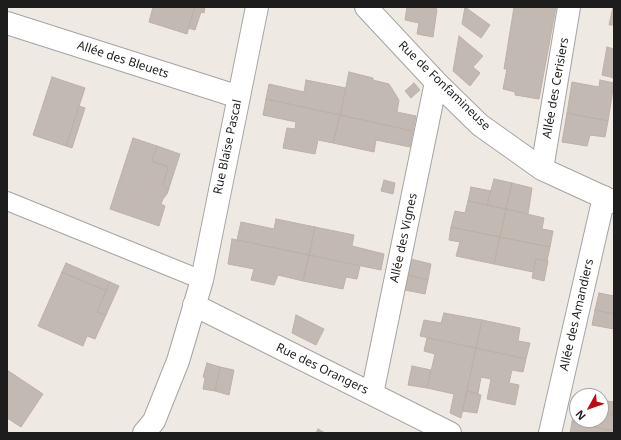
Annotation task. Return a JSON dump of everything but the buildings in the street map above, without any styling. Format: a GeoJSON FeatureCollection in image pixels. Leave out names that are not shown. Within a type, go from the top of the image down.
{"type":"FeatureCollection","features":[{"type":"Feature","properties":{"kind":"street","name":"Rue de Fonfamineuse"},"geometry":{"type":"LineString","coordinates":[[366,7],[436,82],[480,125],[542,169],[609,199]]}},
{"type":"Feature","properties":{"kind":"street","name":"Allée des Cerisiers"},"geometry":{"type":"LineString","coordinates":[[542,169],[570,7]]}},
{"type":"Feature","properties":{"kind":"street","name":"Rue Blaise Pascal"},"geometry":{"type":"LineString","coordinates":[[144,433],[154,421],[178,361],[202,280],[239,96],[260,9]]}},
{"type":"Feature","properties":{"kind":"street","name":"Allée des Bleuets"},"geometry":{"type":"LineString","coordinates":[[7,23],[239,96]]}},
{"type":"Feature","properties":{"kind":"street","name":"Allée des Vignes"},"geometry":{"type":"LineString","coordinates":[[372,394],[436,82]]}},
{"type":"Feature","properties":{"kind":"street","name":"Allée des Amandiers"},"geometry":{"type":"LineString","coordinates":[[550,433],[609,199]]}},
{"type":"Feature","properties":{"kind":"street","name":"Rue des Orangers"},"geometry":{"type":"LineString","coordinates":[[194,305],[450,433]]}},
{"type":"Feature","properties":{"kind":"lane"},"geometry":{"type":"LineString","coordinates":[[7,201],[202,280]]}}]}
